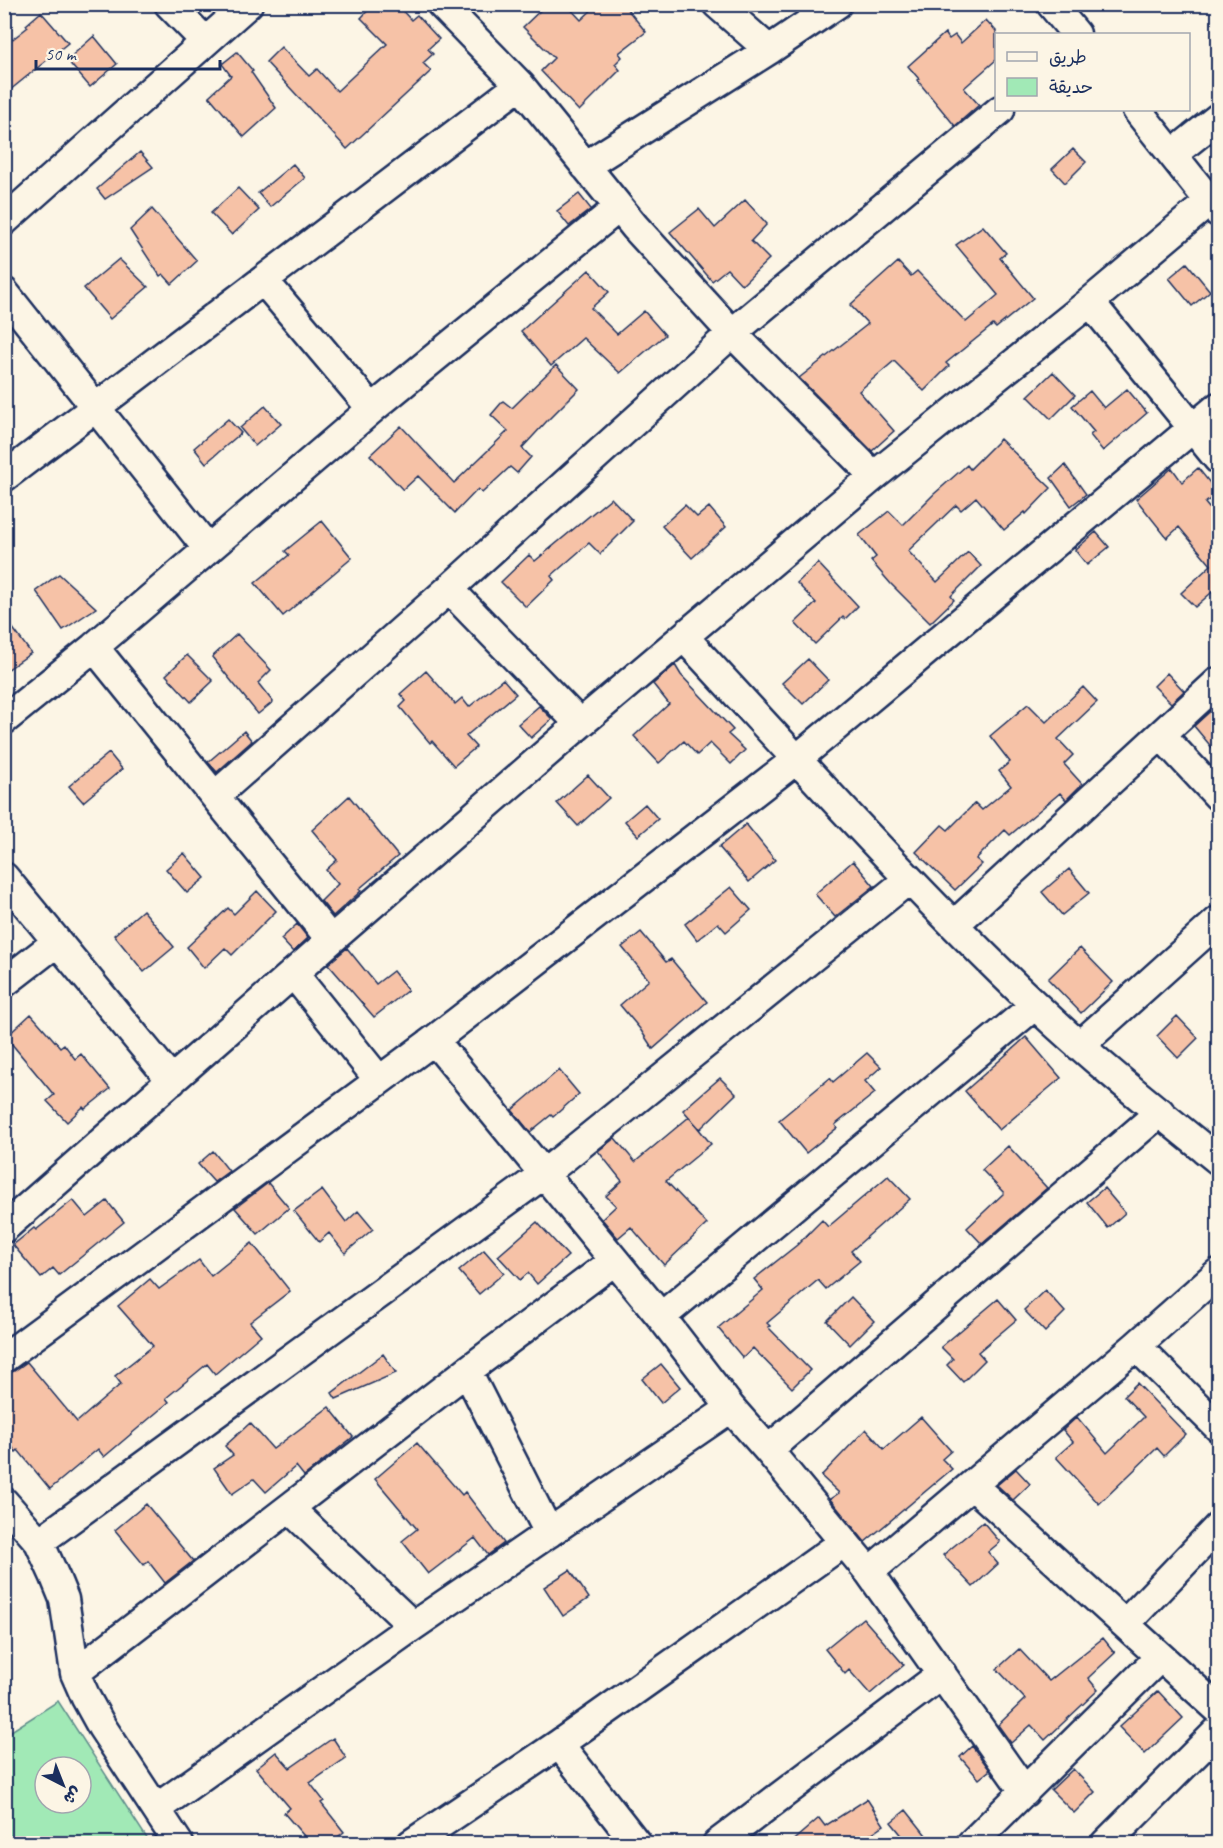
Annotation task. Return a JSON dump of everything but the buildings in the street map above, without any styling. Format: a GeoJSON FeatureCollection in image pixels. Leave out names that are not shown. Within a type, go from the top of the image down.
{"type":"FeatureCollection","features":[{"type":"Feature","properties":{"kind":"street"},"geometry":{"type":"LineString","coordinates":[[170,4],[206,41]]}},
{"type":"Feature","properties":{"kind":"street"},"geometry":{"type":"LineString","coordinates":[[4,221],[248,4]]}},
{"type":"Feature","properties":{"kind":"street"},"geometry":{"type":"LineString","coordinates":[[441,4],[520,85],[618,208],[732,333],[874,476]]}},
{"type":"Feature","properties":{"kind":"street"},"geometry":{"type":"LineString","coordinates":[[717,4],[769,50]]}},
{"type":"Feature","properties":{"kind":"street"},"geometry":{"type":"LineString","coordinates":[[585,166],[769,50],[837,4]]}},
{"type":"Feature","properties":{"kind":"street"},"geometry":{"type":"LineString","coordinates":[[1056,6],[1075,33]]}},
{"type":"Feature","properties":{"kind":"street"},"geometry":{"type":"LineString","coordinates":[[4,477],[520,85]]}},
{"type":"Feature","properties":{"kind":"street"},"geometry":{"type":"LineString","coordinates":[[215,796],[449,589],[732,333],[999,111]]}},
{"type":"Feature","properties":{"kind":"street"},"geometry":{"type":"LineString","coordinates":[[4,1228],[580,724],[874,476],[1090,302],[1214,206],[1138,111]]}},
{"type":"Feature","properties":{"kind":"street"},"geometry":{"type":"LineString","coordinates":[[1173,154],[1218,118]]}},
{"type":"Feature","properties":{"kind":"street"},"geometry":{"type":"LineString","coordinates":[[4,720],[94,647],[372,409],[618,208]]}},
{"type":"Feature","properties":{"kind":"street"},"geometry":{"type":"LineString","coordinates":[[264,280],[372,409]]}},
{"type":"Feature","properties":{"kind":"street"},"geometry":{"type":"LineString","coordinates":[[4,292],[208,549]]}},
{"type":"Feature","properties":{"kind":"street"},"geometry":{"type":"LineString","coordinates":[[1090,302],[1218,459]]}},
{"type":"Feature","properties":{"kind":"street"},"geometry":{"type":"LineString","coordinates":[[4,1358],[434,1040],[797,759],[1218,407]]}},
{"type":"Feature","properties":{"kind":"street"},"geometry":{"type":"LineString","coordinates":[[449,589],[580,724]]}},
{"type":"Feature","properties":{"kind":"street"},"geometry":{"type":"LineString","coordinates":[[684,637],[908,880],[1035,1005],[1079,1046],[1218,1160]]}},
{"type":"Feature","properties":{"kind":"street"},"geometry":{"type":"LineString","coordinates":[[94,647],[331,940]]}},
{"type":"Feature","properties":{"kind":"street"},"geometry":{"type":"LineString","coordinates":[[954,925],[1162,736],[1218,682]]}},
{"type":"Feature","properties":{"kind":"street"},"geometry":{"type":"LineString","coordinates":[[1162,736],[1218,796]]}},
{"type":"Feature","properties":{"kind":"street"},"geometry":{"type":"LineString","coordinates":[[4,877],[172,1081]]}},
{"type":"Feature","properties":{"kind":"street"},"geometry":{"type":"LineString","coordinates":[[39,1542],[544,1174],[908,880]]}},
{"type":"Feature","properties":{"kind":"street"},"geometry":{"type":"LineString","coordinates":[[1079,1046],[1218,921]]}},
{"type":"Feature","properties":{"kind":"street"},"geometry":{"type":"LineString","coordinates":[[4,983],[57,942]]}},
{"type":"Feature","properties":{"kind":"street"},"geometry":{"type":"LineString","coordinates":[[293,973],[379,1080]]}},
{"type":"Feature","properties":{"kind":"street"},"geometry":{"type":"LineString","coordinates":[[661,1317],[1035,1005]]}},
{"type":"Feature","properties":{"kind":"street"},"geometry":{"type":"LineString","coordinates":[[434,1040],[661,1317],[731,1408],[869,1572],[1025,1792]]}},
{"type":"Feature","properties":{"kind":"street"},"geometry":{"type":"LineString","coordinates":[[768,1450],[1160,1112]]}},
{"type":"Feature","properties":{"kind":"street"},"geometry":{"type":"LineString","coordinates":[[75,1673],[467,1371],[614,1261]]}},
{"type":"Feature","properties":{"kind":"street"},"geometry":{"type":"LineString","coordinates":[[869,1572],[1136,1346],[1218,1273]]}},
{"type":"Feature","properties":{"kind":"street"},"geometry":{"type":"LineString","coordinates":[[1136,1346],[1218,1427]]}},
{"type":"Feature","properties":{"kind":"street"},"geometry":{"type":"LineString","coordinates":[[467,1371],[549,1533]]}},
{"type":"Feature","properties":{"kind":"street"},"geometry":{"type":"LineString","coordinates":[[156,1808],[413,1626],[731,1408]]}},
{"type":"Feature","properties":{"kind":"street"},"geometry":{"type":"LineString","coordinates":[[972,1485],[1218,1709]]}},
{"type":"Feature","properties":{"kind":"street"},"geometry":{"type":"LineString","coordinates":[[4,1502],[39,1542],[64,1599],[75,1673],[102,1727],[178,1844]]}},
{"type":"Feature","properties":{"kind":"street"},"geometry":{"type":"LineString","coordinates":[[290,1509],[413,1626]]}},
{"type":"Feature","properties":{"kind":"street"},"geometry":{"type":"LineString","coordinates":[[1126,1623],[1218,1527]]}},
{"type":"Feature","properties":{"kind":"street"},"geometry":{"type":"LineString","coordinates":[[411,1844],[559,1744],[843,1543]]}},
{"type":"Feature","properties":{"kind":"street"},"geometry":{"type":"LineString","coordinates":[[971,1844],[1160,1657]]}},
{"type":"Feature","properties":{"kind":"street"},"geometry":{"type":"LineString","coordinates":[[717,1844],[942,1674]]}},
{"type":"Feature","properties":{"kind":"street"},"geometry":{"type":"LineString","coordinates":[[1106,1844],[1218,1731]]}},
{"type":"Feature","properties":{"kind":"street"},"geometry":{"type":"LineString","coordinates":[[559,1744],[637,1844]]}},
{"type":"Feature","properties":{"kind":"green space"},"geometry":{"type":"Polygon","coordinates":[[[58,1701],[93,1755],[33,1755],[33,1815],[93,1815],[93,1755],[150,1843],[5,1843],[5,1735],[58,1701]]]}}]}
